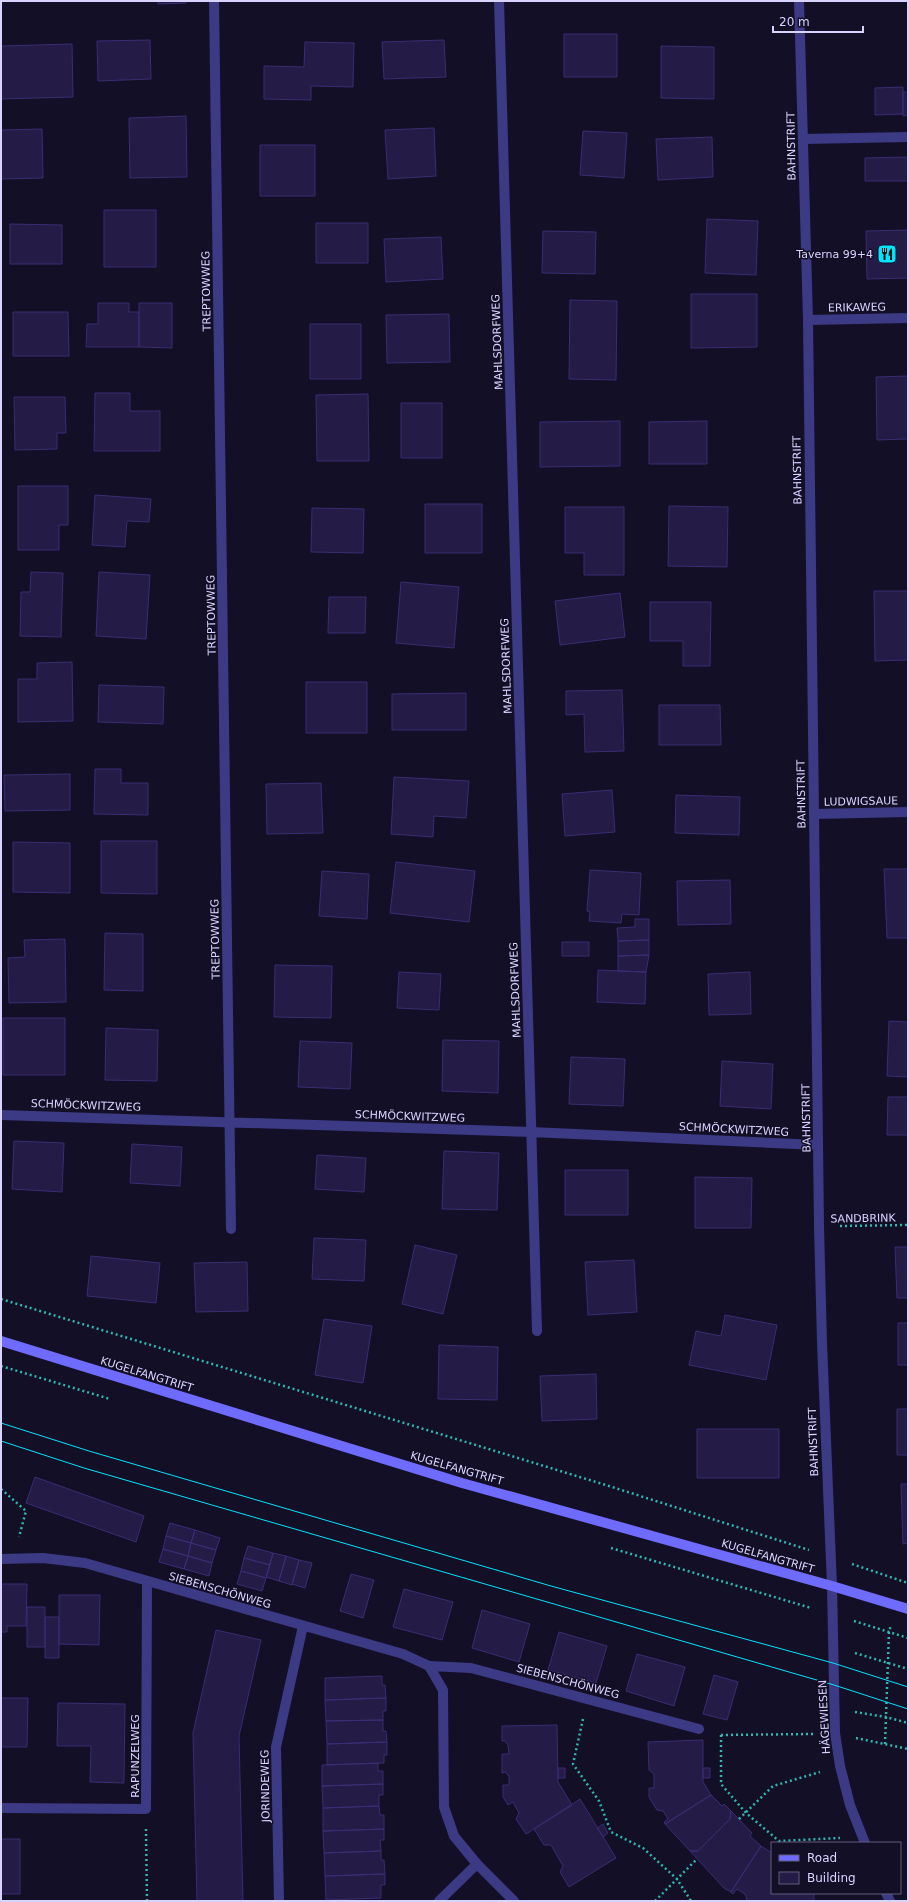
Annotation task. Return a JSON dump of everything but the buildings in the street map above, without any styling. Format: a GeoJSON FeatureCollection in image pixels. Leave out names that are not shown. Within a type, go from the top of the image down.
{"type":"FeatureCollection","features":[{"type":"Feature","properties":{"kind":"street","name":"TREPTOWWEG"},"geometry":{"type":"LineString","coordinates":[[214,1],[231,1229]]}},
{"type":"Feature","properties":{"kind":"street","name":"MAHLSDORFWEG"},"geometry":{"type":"LineString","coordinates":[[499,1],[537,1331]]}},
{"type":"Feature","properties":{"kind":"street","name":"BAHNSTRIFT"},"geometry":{"type":"LineString","coordinates":[[799,1],[808,320],[819,1226],[832,1586]]}},
{"type":"Feature","properties":{"kind":"street"},"geometry":{"type":"LineString","coordinates":[[803,139],[908,137]]}},
{"type":"Feature","properties":{"kind":"street","name":"ERIKAWEG"},"geometry":{"type":"LineString","coordinates":[[808,320],[908,318]]}},
{"type":"Feature","properties":{"kind":"street","name":"LUDWIGSAUE"},"geometry":{"type":"LineString","coordinates":[[814,814],[908,812]]}},
{"type":"Feature","properties":{"kind":"street","name":"SCHMÖCKWITZWEG"},"geometry":{"type":"LineString","coordinates":[[1,1115],[531,1132],[818,1145]]}},
{"type":"Feature","properties":{"kind":"street","name":"KUGELFANGTRIFT"},"geometry":{"type":"LineString","coordinates":[[1,1341],[462,1483],[832,1586],[908,1610]]}},
{"type":"Feature","properties":{"kind":"street","name":"SIEBENSCHÖNWEG"},"geometry":{"type":"LineString","coordinates":[[1,1559],[43,1558],[85,1563],[147,1582],[403,1654],[429,1666],[471,1668],[699,1729]]}},
{"type":"Feature","properties":{"kind":"street","name":"RAPUNZELWEG"},"geometry":{"type":"LineString","coordinates":[[1,1808],[146,1809],[147,1582]]}},
{"type":"Feature","properties":{"kind":"street","name":"HÄGEWIESEN"},"geometry":{"type":"LineString","coordinates":[[832,1586],[835,1733],[840,1766],[850,1805],[864,1840]]}},
{"type":"Feature","properties":{"kind":"street","name":"JORINDEWEG"},"geometry":{"type":"LineString","coordinates":[[279,1901],[276,1747],[303,1626]]}},
{"type":"Feature","properties":{"kind":"street"},"geometry":{"type":"LineString","coordinates":[[429,1666],[443,1690],[444,1807],[454,1836],[477,1864],[514,1901]]}},
{"type":"Feature","properties":{"kind":"street"},"geometry":{"type":"LineString","coordinates":[[439,1901],[477,1864]]}},
{"type":"Feature","properties":{"kind":"path","name":"SANDBRINK"},"geometry":{"type":"LineString","coordinates":[[819,1226],[908,1225]]}},
{"type":"Feature","properties":{"kind":"path"},"geometry":{"type":"LineString","coordinates":[[1,1299],[609,1486],[830,1556],[908,1583]]}},
{"type":"Feature","properties":{"kind":"path"},"geometry":{"type":"LineString","coordinates":[[1,1489],[26,1511],[13,1559]]}},
{"type":"Feature","properties":{"kind":"path"},"geometry":{"type":"LineString","coordinates":[[885,1744],[889,1632]]}},
{"type":"Feature","properties":{"kind":"path"},"geometry":{"type":"LineString","coordinates":[[833,1647],[908,1669]]}},
{"type":"Feature","properties":{"kind":"path"},"geometry":{"type":"LineString","coordinates":[[587,1699],[573,1764],[599,1801],[611,1832],[643,1848],[677,1879],[691,1901]]}},
{"type":"Feature","properties":{"kind":"path"},"geometry":{"type":"LineString","coordinates":[[834,1709],[886,1717],[908,1723]]}},
{"type":"Feature","properties":{"kind":"path"},"geometry":{"type":"LineString","coordinates":[[699,1729],[721,1735],[835,1733],[908,1749]]}},
{"type":"Feature","properties":{"kind":"path"},"geometry":{"type":"LineString","coordinates":[[721,1735],[721,1784],[746,1813],[779,1841],[864,1840]]}},
{"type":"Feature","properties":{"kind":"path"},"geometry":{"type":"LineString","coordinates":[[739,1819],[773,1786],[840,1766]]}},
{"type":"Feature","properties":{"kind":"path"},"geometry":{"type":"LineString","coordinates":[[146,1809],[147,1901]]}},
{"type":"Feature","properties":{"kind":"path"},"geometry":{"type":"LineString","coordinates":[[655,1901],[697,1859]]}},
{"type":"Feature","properties":{"kind":"tram line"},"geometry":{"type":"LineString","coordinates":[[1,1423],[89,1451],[551,1586],[833,1663],[908,1687]]}},
{"type":"Feature","properties":{"kind":"tram line"},"geometry":{"type":"LineString","coordinates":[[1,1441],[84,1468],[834,1685],[908,1709]]}},
{"type":"Feature","properties":{"kind":"place","name":"Taverna 99+4"},"geometry":{"type":"Point","coordinates":[887,254]}}]}
